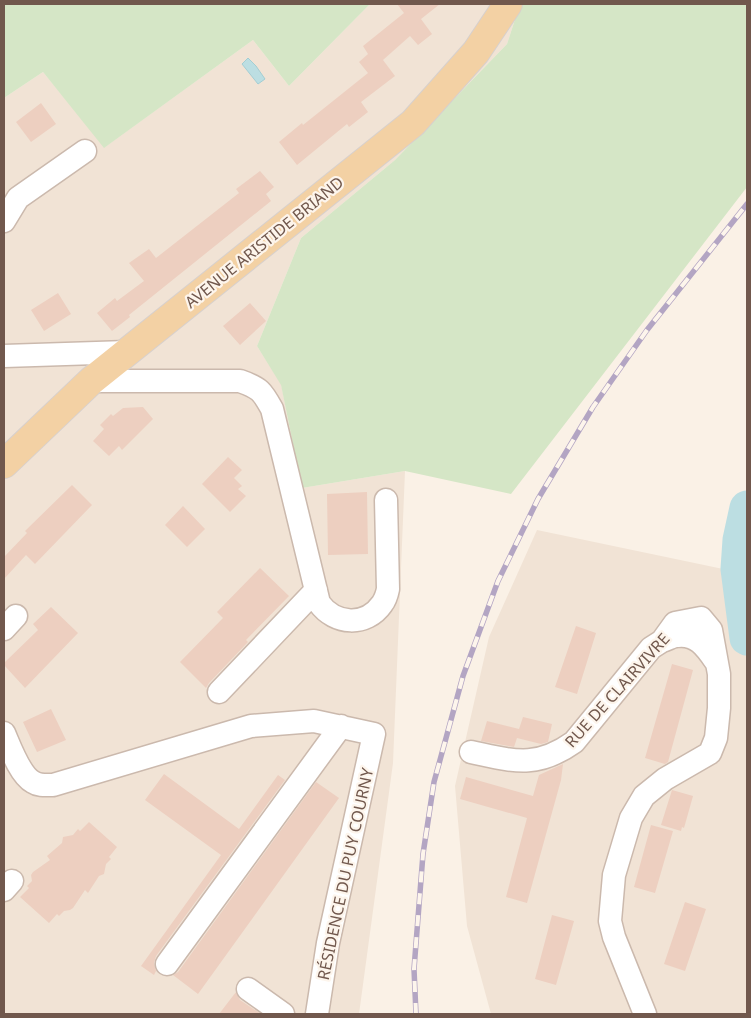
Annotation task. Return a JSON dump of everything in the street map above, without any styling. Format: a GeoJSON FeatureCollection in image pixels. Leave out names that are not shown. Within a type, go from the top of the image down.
{"type":"FeatureCollection","features":[{"type":"Feature","properties":{"kind":"main road","name":"AVENUE ARISTIDE BRIAND"},"geometry":{"type":"LineString","coordinates":[[4,464],[91,381],[413,123],[476,52],[508,4]]}},
{"type":"Feature","properties":{"kind":"street"},"geometry":{"type":"LineString","coordinates":[[4,221],[18,198],[85,151]]}},
{"type":"Feature","properties":{"kind":"street"},"geometry":{"type":"LineString","coordinates":[[4,356],[127,352]]}},
{"type":"Feature","properties":{"kind":"street"},"geometry":{"type":"LineString","coordinates":[[91,381],[240,381],[253,386],[263,393],[272,409],[319,603],[325,611],[338,619],[364,620],[383,603],[388,589],[386,500]]}},
{"type":"Feature","properties":{"kind":"street"},"geometry":{"type":"LineString","coordinates":[[219,692],[316,590]]}},
{"type":"Feature","properties":{"kind":"street","name":"RUE DE CLAIRVIVRE"},"geometry":{"type":"LineString","coordinates":[[472,752],[518,762],[538,760],[560,752],[574,742],[652,648],[662,641],[675,623],[701,618],[711,630],[719,674],[719,708],[716,738],[710,752],[665,779],[644,796],[631,818],[614,875],[610,921],[614,937],[645,1014]]}},
{"type":"Feature","properties":{"kind":"street"},"geometry":{"type":"LineString","coordinates":[[4,733],[24,774],[32,782],[41,786],[53,785],[251,726],[314,722],[341,726],[167,964]]}},
{"type":"Feature","properties":{"kind":"street","name":"RÉSIDENCE DU PUY COURNY"},"geometry":{"type":"LineString","coordinates":[[317,1014],[328,943],[374,734],[341,726]]}},
{"type":"Feature","properties":{"kind":"street"},"geometry":{"type":"LineString","coordinates":[[248,989],[283,1014]]}},
{"type":"Feature","properties":{"kind":"shaded area"},"geometry":{"type":"Polygon","coordinates":[[[370,4],[520,4],[507,44],[395,160],[301,238],[257,346],[281,384],[302,488],[405,471],[393,763],[359,1014],[4,1014],[4,98],[43,72],[105,147],[253,40],[289,86],[370,4]]]}},
{"type":"Feature","properties":{"kind":"shaded area"},"geometry":{"type":"Polygon","coordinates":[[[537,530],[747,574],[747,1014],[491,1014],[467,926],[455,786],[489,637],[537,530]]]}},
{"type":"Feature","properties":{"kind":"green space"},"geometry":{"type":"Polygon","coordinates":[[[4,4],[370,4],[289,86],[253,40],[104,148],[43,72],[4,98],[4,4]]]}},
{"type":"Feature","properties":{"kind":"green space"},"geometry":{"type":"Polygon","coordinates":[[[520,4],[747,4],[747,187],[511,494],[405,471],[302,488],[281,385],[257,346],[301,238],[395,160],[507,44],[520,4]]]}},
{"type":"Feature","properties":{"kind":"water"},"geometry":{"type":"Polygon","coordinates":[[[248,58],[265,79],[258,84],[242,64],[248,58]]]}},
{"type":"Feature","properties":{"kind":"building"},"geometry":{"type":"Polygon","coordinates":[[[397,4],[440,4],[421,19],[432,34],[418,45],[410,36],[383,60],[395,76],[361,102],[368,112],[349,127],[347,124],[297,165],[279,142],[368,73],[359,62],[368,54],[363,46],[404,13],[397,4]]]}},
{"type":"Feature","properties":{"kind":"building"},"geometry":{"type":"Polygon","coordinates":[[[41,103],[56,124],[31,142],[16,122],[41,103]]]}},
{"type":"Feature","properties":{"kind":"building"},"geometry":{"type":"Polygon","coordinates":[[[260,171],[274,187],[266,194],[271,201],[129,315],[130,317],[112,331],[97,313],[115,298],[117,301],[144,281],[129,263],[149,249],[156,258],[239,193],[236,189],[260,171]]]}},
{"type":"Feature","properties":{"kind":"building"},"geometry":{"type":"Polygon","coordinates":[[[58,293],[71,314],[44,331],[31,310],[58,293]]]}},
{"type":"Feature","properties":{"kind":"building"},"geometry":{"type":"Polygon","coordinates":[[[250,303],[266,321],[240,345],[223,326],[250,303]]]}},
{"type":"Feature","properties":{"kind":"building"},"geometry":{"type":"Polygon","coordinates":[[[143,407],[153,419],[122,450],[119,446],[109,456],[93,441],[104,429],[100,425],[111,414],[113,416],[123,408],[143,407]]]}},
{"type":"Feature","properties":{"kind":"building"},"geometry":{"type":"Polygon","coordinates":[[[228,457],[242,470],[234,478],[242,486],[238,489],[246,496],[230,512],[202,484],[228,457]]]}},
{"type":"Feature","properties":{"kind":"building"},"geometry":{"type":"Polygon","coordinates":[[[72,485],[92,505],[35,564],[26,555],[4,579],[4,557],[27,533],[25,531],[72,485]]]}},
{"type":"Feature","properties":{"kind":"building"},"geometry":{"type":"Polygon","coordinates":[[[367,492],[368,554],[328,555],[327,494],[367,492]]]}},
{"type":"Feature","properties":{"kind":"building"},"geometry":{"type":"Polygon","coordinates":[[[183,506],[205,529],[187,547],[165,525],[183,506]]]}},
{"type":"Feature","properties":{"kind":"building"},"geometry":{"type":"Polygon","coordinates":[[[260,568],[289,596],[246,640],[248,642],[206,688],[180,662],[223,618],[217,612],[260,568]]]}},
{"type":"Feature","properties":{"kind":"building"},"geometry":{"type":"Polygon","coordinates":[[[51,607],[78,633],[25,688],[4,663],[38,630],[33,624],[51,607]]]}},
{"type":"Feature","properties":{"kind":"building"},"geometry":{"type":"Polygon","coordinates":[[[576,626],[596,633],[577,694],[555,687],[576,626]]]}},
{"type":"Feature","properties":{"kind":"building"},"geometry":{"type":"Polygon","coordinates":[[[672,664],[693,670],[668,762],[665,764],[645,758],[672,664]]]}},
{"type":"Feature","properties":{"kind":"building"},"geometry":{"type":"Polygon","coordinates":[[[51,709],[66,740],[37,752],[23,722],[51,709]]]}},
{"type":"Feature","properties":{"kind":"building"},"geometry":{"type":"Polygon","coordinates":[[[523,717],[552,724],[548,742],[541,744],[517,738],[514,747],[481,741],[487,721],[519,729],[523,717]]]}},
{"type":"Feature","properties":{"kind":"building"},"geometry":{"type":"Polygon","coordinates":[[[563,764],[561,780],[527,903],[506,897],[527,818],[460,799],[466,777],[533,796],[539,775],[563,764]]]}},
{"type":"Feature","properties":{"kind":"building"},"geometry":{"type":"Polygon","coordinates":[[[164,774],[239,829],[278,775],[285,780],[156,956],[154,963],[156,971],[154,975],[141,966],[221,855],[145,800],[164,774]]]}},
{"type":"Feature","properties":{"kind":"building"},"geometry":{"type":"Polygon","coordinates":[[[316,782],[339,798],[198,994],[173,975],[178,972],[316,782]]]}},
{"type":"Feature","properties":{"kind":"building"},"geometry":{"type":"Polygon","coordinates":[[[672,790],[693,796],[684,828],[682,827],[681,831],[661,825],[672,790]]]}},
{"type":"Feature","properties":{"kind":"building"},"geometry":{"type":"Polygon","coordinates":[[[89,822],[117,847],[109,857],[111,859],[106,864],[104,874],[99,876],[88,893],[85,890],[73,908],[64,911],[59,916],[57,914],[49,923],[20,897],[29,888],[27,886],[32,881],[31,875],[33,872],[50,860],[47,856],[62,843],[63,837],[73,835],[78,829],[80,831],[89,822]]]}},
{"type":"Feature","properties":{"kind":"building"},"geometry":{"type":"Polygon","coordinates":[[[651,825],[673,831],[655,893],[634,887],[651,825]]]}},
{"type":"Feature","properties":{"kind":"building"},"geometry":{"type":"Polygon","coordinates":[[[685,902],[706,909],[685,971],[664,964],[685,902]]]}},
{"type":"Feature","properties":{"kind":"building"},"geometry":{"type":"Polygon","coordinates":[[[552,915],[574,921],[556,985],[535,979],[552,915]]]}},
{"type":"Feature","properties":{"kind":"building"},"geometry":{"type":"Polygon","coordinates":[[[236,992],[240,1000],[261,1014],[219,1014],[236,992]]]}},
{"type":"Feature","properties":{"kind":"waterway"},"geometry":{"type":"LineString","coordinates":[[747,508],[740,540],[738,569],[747,638]]}},
{"type":"Feature","properties":{"kind":"railway"},"geometry":{"type":"LineString","coordinates":[[416,1014],[414,969],[423,854],[434,782],[463,676],[498,581],[538,499],[593,407],[647,330],[747,204]]}}]}
